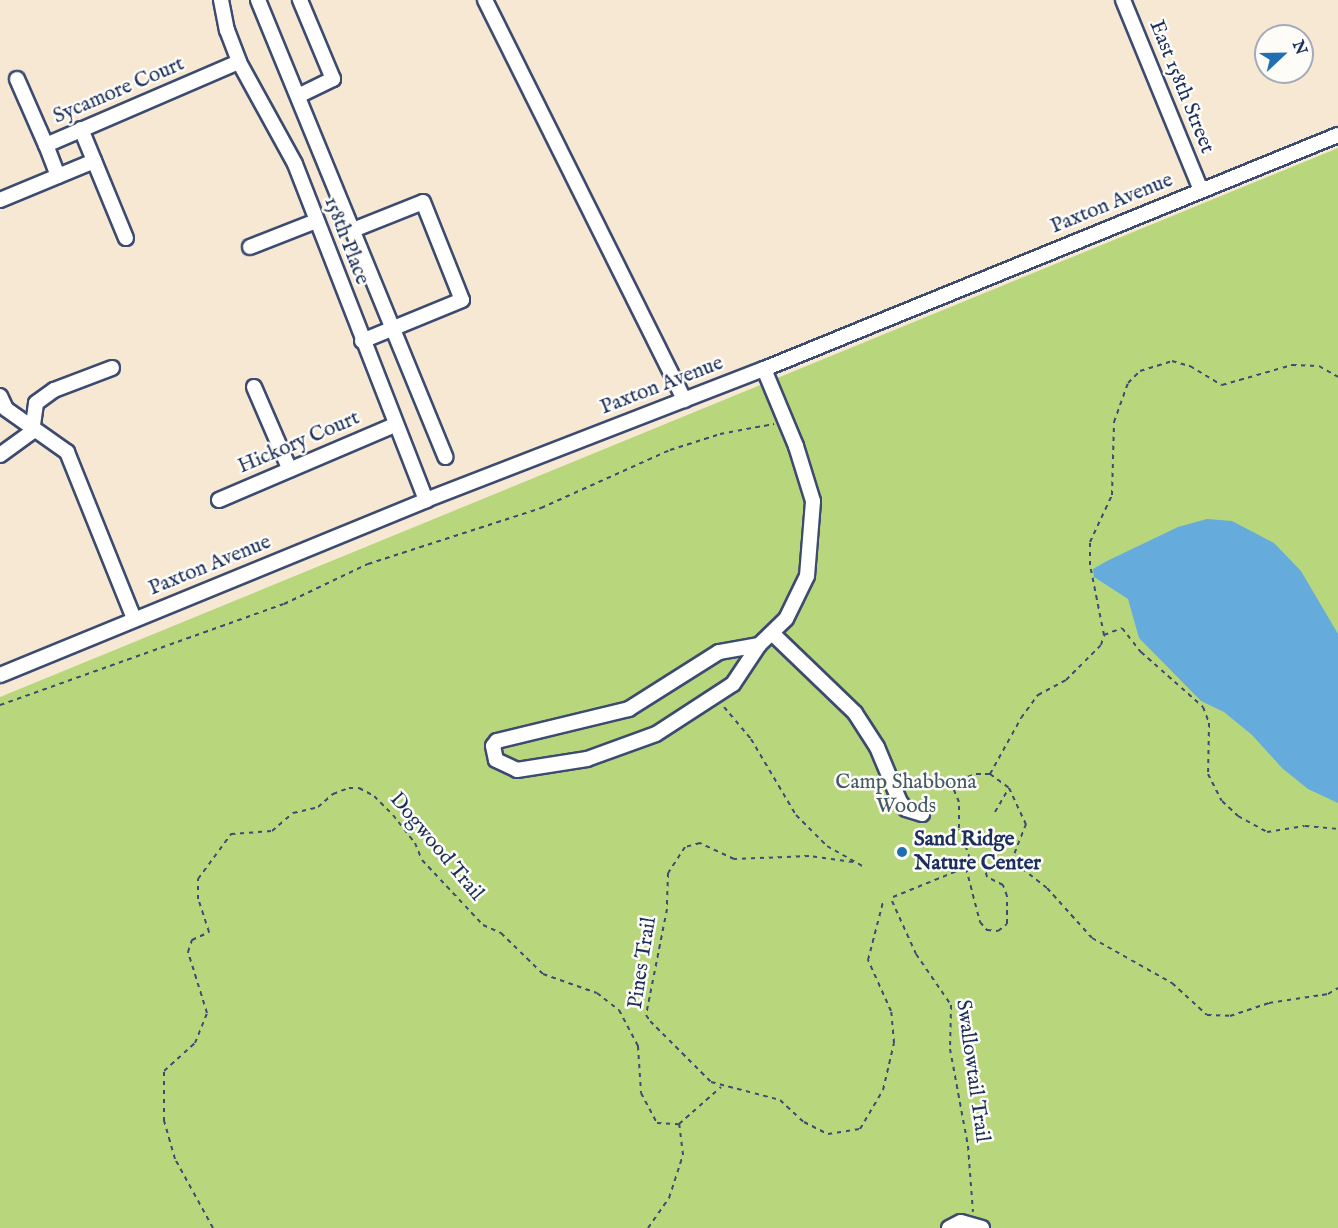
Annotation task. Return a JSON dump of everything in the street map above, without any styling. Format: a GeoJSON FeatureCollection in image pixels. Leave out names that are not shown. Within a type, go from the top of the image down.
{"type":"FeatureCollection","features":[{"type":"Feature","properties":{"kind":"street","name":"158th Place"},"geometry":{"type":"LineString","coordinates":[[221,0],[227,30],[239,62],[295,164],[362,341],[426,500]]}},
{"type":"Feature","properties":{"kind":"street"},"geometry":{"type":"LineString","coordinates":[[258,0],[445,457]]}},
{"type":"Feature","properties":{"kind":"street"},"geometry":{"type":"LineString","coordinates":[[298,96],[333,79],[300,0]]}},
{"type":"Feature","properties":{"kind":"street"},"geometry":{"type":"LineString","coordinates":[[485,0],[684,400]]}},
{"type":"Feature","properties":{"kind":"street","name":"East 158th Street"},"geometry":{"type":"LineString","coordinates":[[1123,0],[1201,190]]}},
{"type":"Feature","properties":{"kind":"street","name":"Sycamore Court"},"geometry":{"type":"LineString","coordinates":[[58,176],[46,145],[239,62]]}},
{"type":"Feature","properties":{"kind":"street"},"geometry":{"type":"LineString","coordinates":[[18,79],[46,145]]}},
{"type":"Feature","properties":{"kind":"street"},"geometry":{"type":"LineString","coordinates":[[81,129],[126,238]]}},
{"type":"Feature","properties":{"kind":"street","name":"Paxton Avenue"},"geometry":{"type":"LineString","coordinates":[[0,675],[426,500],[764,369],[1338,135]]}},
{"type":"Feature","properties":{"kind":"street"},"geometry":{"type":"LineString","coordinates":[[0,200],[94,161]]}},
{"type":"Feature","properties":{"kind":"street"},"geometry":{"type":"LineString","coordinates":[[353,230],[423,202],[462,300],[362,341]]}},
{"type":"Feature","properties":{"kind":"street"},"geometry":{"type":"LineString","coordinates":[[250,247],[316,221]]}},
{"type":"Feature","properties":{"kind":"street"},"geometry":{"type":"LineString","coordinates":[[0,455],[32,432],[36,403],[54,390],[112,368]]}},
{"type":"Feature","properties":{"kind":"street"},"geometry":{"type":"LineString","coordinates":[[759,645],[719,652],[629,709],[507,737],[497,741],[493,752],[501,764],[517,770],[587,759],[656,734],[717,697],[739,678],[759,645],[786,619],[807,576],[814,524],[808,478],[764,369]]}},
{"type":"Feature","properties":{"kind":"street"},"geometry":{"type":"LineString","coordinates":[[254,387],[290,470]]}},
{"type":"Feature","properties":{"kind":"street"},"geometry":{"type":"LineString","coordinates":[[0,396],[6,410],[32,432],[67,452],[134,619]]}},
{"type":"Feature","properties":{"kind":"street","name":"Hickory Court"},"geometry":{"type":"LineString","coordinates":[[219,500],[395,425]]}},
{"type":"Feature","properties":{"kind":"street"},"geometry":{"type":"LineString","coordinates":[[773,634],[855,713],[877,747],[900,802],[906,809],[922,814]]}},
{"type":"Feature","properties":{"kind":"street"},"geometry":{"type":"LineString","coordinates":[[949,1228],[961,1222],[977,1226]]}},
{"type":"Feature","properties":{"kind":"path"},"geometry":{"type":"LineString","coordinates":[[990,774],[1021,717],[1038,695],[1066,680],[1101,645],[1104,635],[1090,565],[1090,542],[1112,495],[1114,422],[1128,383],[1140,371],[1172,361],[1190,366],[1222,385],[1292,365],[1330,369],[1338,377]]}},
{"type":"Feature","properties":{"kind":"path"},"geometry":{"type":"LineString","coordinates":[[0,705],[284,604],[368,564],[541,508],[670,450],[786,420]]}},
{"type":"Feature","properties":{"kind":"path"},"geometry":{"type":"LineString","coordinates":[[1104,635],[1122,628],[1141,652],[1203,707],[1209,723],[1208,774],[1222,801],[1238,816],[1268,832],[1305,826],[1338,830]]}},
{"type":"Feature","properties":{"kind":"path"},"geometry":{"type":"LineString","coordinates":[[717,697],[751,739],[796,815],[827,846],[866,868]]}},
{"type":"Feature","properties":{"kind":"path"},"geometry":{"type":"LineString","coordinates":[[972,867],[959,828],[959,802],[951,783],[976,774],[990,774],[1009,788],[1026,824],[1010,863]]}},
{"type":"Feature","properties":{"kind":"path","name":"Dogwood Trail"},"geometry":{"type":"LineString","coordinates":[[213,1228],[175,1159],[164,1121],[164,1071],[195,1043],[207,1013],[188,952],[192,940],[209,932],[198,899],[198,879],[231,834],[280,828],[293,813],[318,807],[333,794],[358,788],[374,796],[415,843],[422,860],[483,925],[512,942],[543,974],[597,993],[620,1010],[641,1056],[641,1094],[651,1116],[665,1126],[679,1124]]}},
{"type":"Feature","properties":{"kind":"path"},"geometry":{"type":"LineString","coordinates":[[995,812],[1009,788]]}},
{"type":"Feature","properties":{"kind":"path","name":"Pines Trail"},"geometry":{"type":"LineString","coordinates":[[853,862],[809,856],[734,859],[700,843],[685,847],[675,858],[668,873],[667,909],[646,1015],[698,1070],[721,1087],[780,1100],[804,1122],[828,1134],[860,1129],[883,1090],[894,1043],[891,1011],[868,960],[883,902]]}},
{"type":"Feature","properties":{"kind":"path"},"geometry":{"type":"LineString","coordinates":[[984,865],[987,877],[1003,885],[1008,896],[1006,924],[998,931],[983,928],[966,868],[984,865],[1010,863],[1047,888],[1092,938],[1172,983],[1207,1014],[1230,1016],[1269,1003],[1328,994],[1338,988]]}},
{"type":"Feature","properties":{"kind":"path","name":"Swallowtail Trail"},"geometry":{"type":"LineString","coordinates":[[966,868],[892,899],[916,954],[951,1005],[950,1049],[968,1146],[977,1226]]}},
{"type":"Feature","properties":{"kind":"path"},"geometry":{"type":"LineString","coordinates":[[648,1228],[669,1198],[683,1155],[679,1124],[721,1087]]}},
{"type":"Feature","properties":{"kind":"green space","name":"Camp Shabbona Woods"},"geometry":{"type":"Polygon","coordinates":[[[1338,148],[1338,1228],[0,1228],[0,697],[1338,148]]]}},
{"type":"Feature","properties":{"kind":"water"},"geometry":{"type":"Polygon","coordinates":[[[1207,519],[1232,521],[1274,543],[1301,571],[1338,634],[1338,803],[1308,789],[1282,768],[1252,735],[1224,712],[1201,701],[1139,638],[1128,599],[1094,577],[1093,569],[1107,561],[1178,527],[1207,519]]]}},
{"type":"Feature","properties":{"kind":"place","name":"Sand Ridge Nature Center"},"geometry":{"type":"Point","coordinates":[902,852]}}]}
